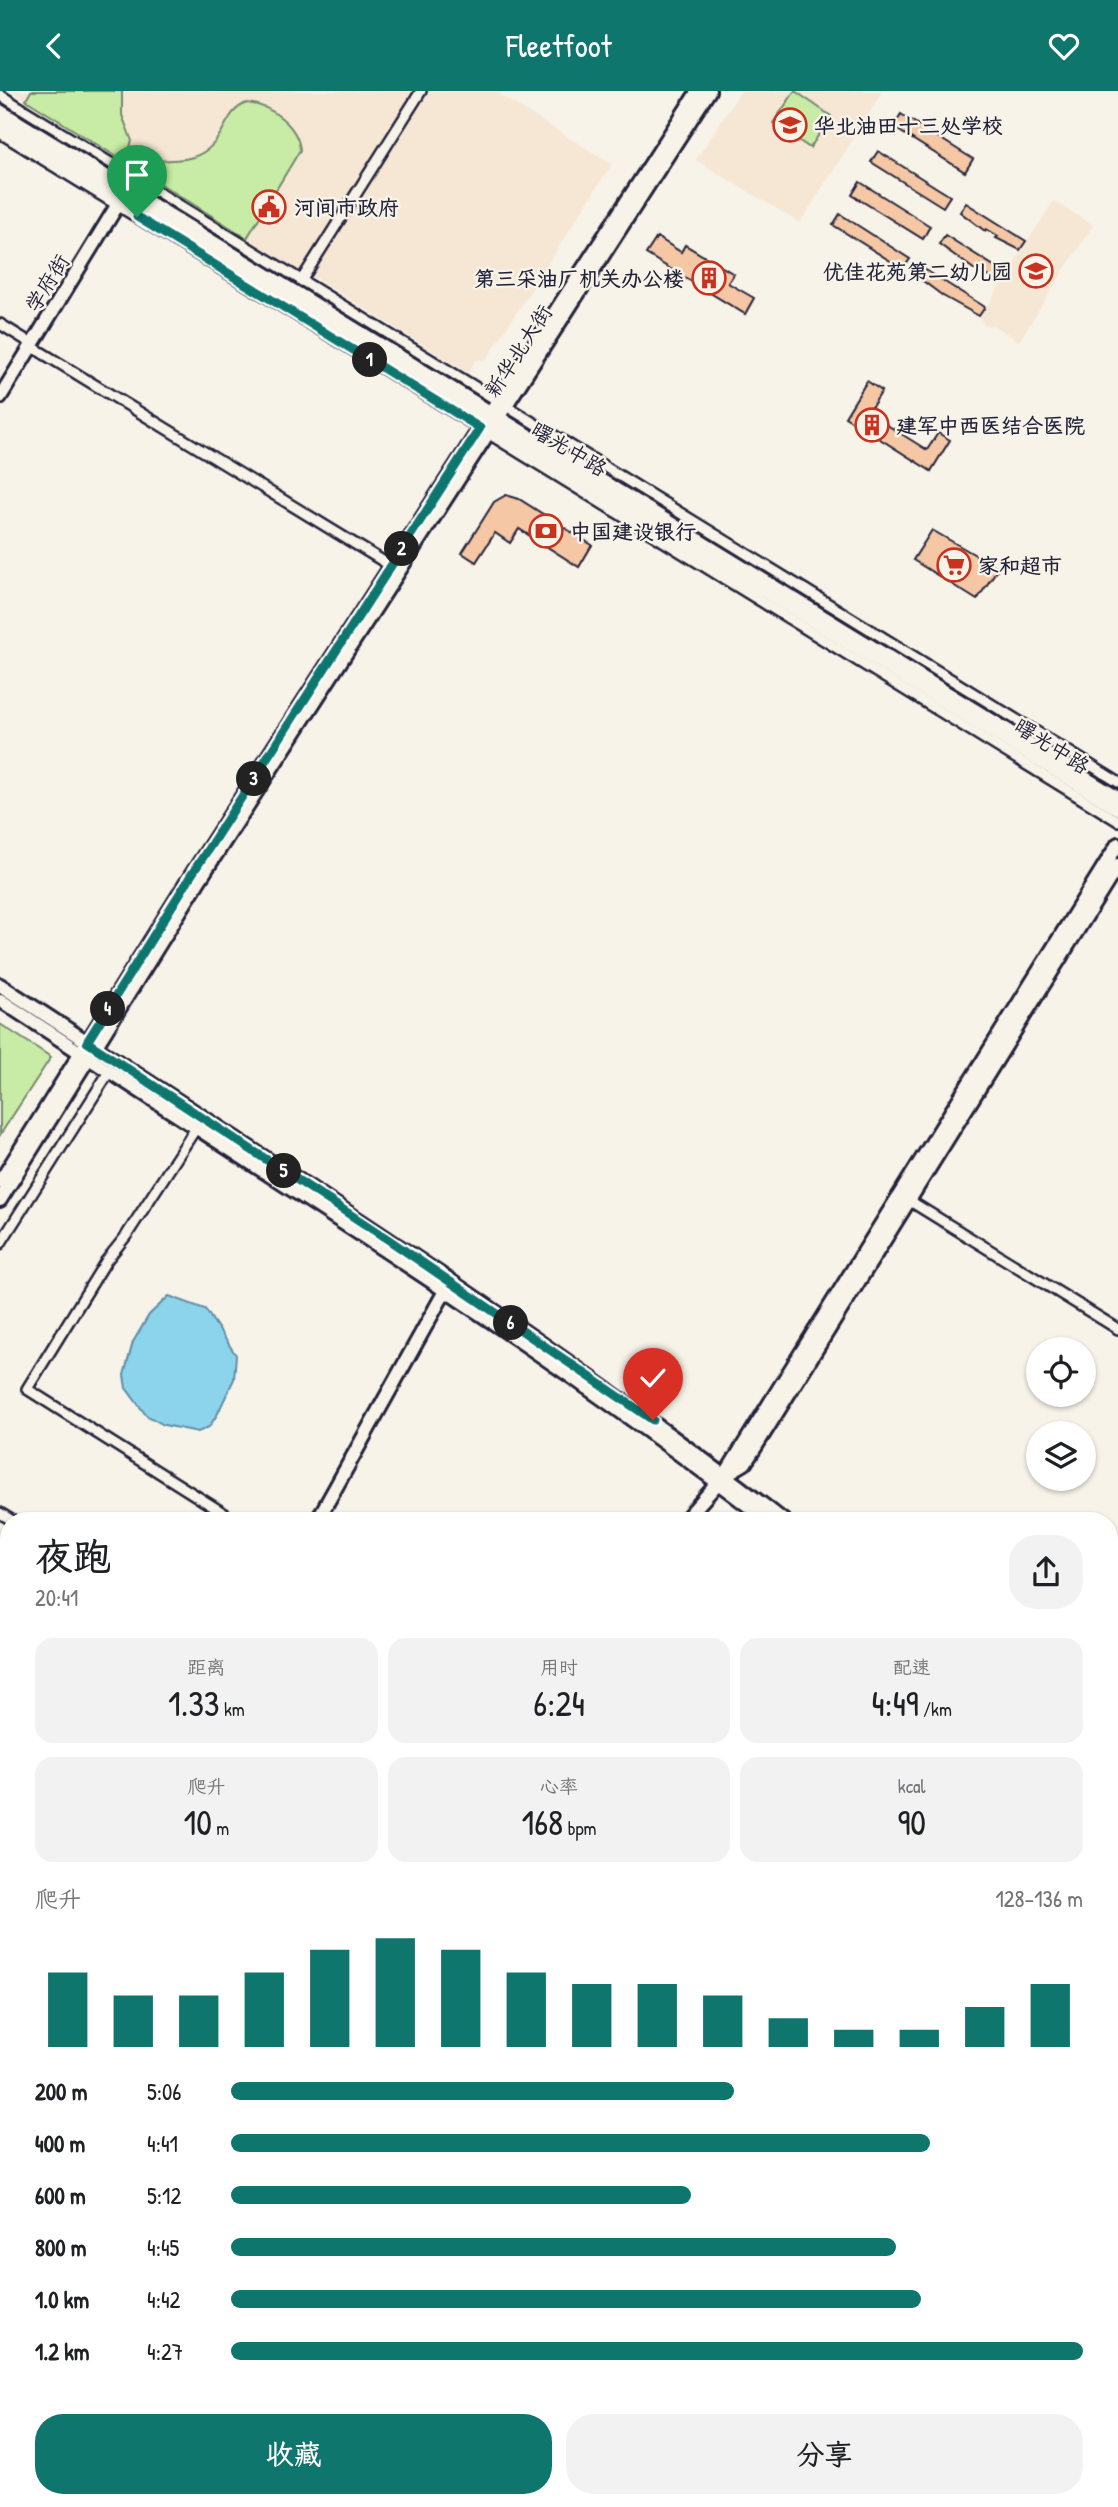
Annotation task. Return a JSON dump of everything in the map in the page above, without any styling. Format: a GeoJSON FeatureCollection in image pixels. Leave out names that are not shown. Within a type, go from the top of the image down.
{"type":"FeatureCollection","features":[{"type":"Feature","properties":{"kind":"main road","name":"新华北大街"},"geometry":{"type":"LineString","coordinates":[[0,1182],[200,879],[698,91]]}},
{"type":"Feature","properties":{"kind":"main road","name":"新华北大街"},"geometry":{"type":"LineString","coordinates":[[0,1200],[88,1050],[391,566],[709,91]]}},
{"type":"Feature","properties":{"kind":"main road","name":"曙光中路"},"geometry":{"type":"LineString","coordinates":[[0,111],[119,195]]}},
{"type":"Feature","properties":{"kind":"main road","name":"曙光中路"},"geometry":{"type":"LineString","coordinates":[[0,122],[1118,798]]}},
{"type":"Feature","properties":{"kind":"main road","name":"学府街"},"geometry":{"type":"LineString","coordinates":[[0,382],[28,343],[119,195]]}},
{"type":"Feature","properties":{"kind":"main road","name":"学府街"},"geometry":{"type":"LineString","coordinates":[[0,397],[28,343]]}},
{"type":"Feature","properties":{"kind":"main road","name":"曙光中路"},"geometry":{"type":"LineString","coordinates":[[492,418],[1118,809]]}},
{"type":"Feature","properties":{"kind":"main road"},"geometry":{"type":"LineString","coordinates":[[692,1512],[721,1479],[1118,844]]}},
{"type":"Feature","properties":{"kind":"main road"},"geometry":{"type":"LineString","coordinates":[[721,1479],[745,1463],[756,1446],[1118,865]]}},
{"type":"Feature","properties":{"kind":"main road"},"geometry":{"type":"LineString","coordinates":[[0,985],[88,1050],[109,1072],[444,1291],[770,1512]]}},
{"type":"Feature","properties":{"kind":"main road"},"geometry":{"type":"LineString","coordinates":[[0,1000],[88,1050],[536,1340],[653,1420],[758,1512]]}},
{"type":"Feature","properties":{"kind":"main road"},"geometry":{"type":"LineString","coordinates":[[322,1512],[444,1291]]}},
{"type":"Feature","properties":{"kind":"street"},"geometry":{"type":"LineString","coordinates":[[301,281],[421,91]]}},
{"type":"Feature","properties":{"kind":"street"},"geometry":{"type":"LineString","coordinates":[[0,95],[301,281],[492,418],[1118,821]]}},
{"type":"Feature","properties":{"kind":"street"},"geometry":{"type":"LineString","coordinates":[[0,134],[119,195]]}},
{"type":"Feature","properties":{"kind":"street"},"geometry":{"type":"LineString","coordinates":[[0,324],[391,566]]}},
{"type":"Feature","properties":{"kind":"street"},"geometry":{"type":"LineString","coordinates":[[492,418],[1118,782]]}},
{"type":"Feature","properties":{"kind":"street"},"geometry":{"type":"LineString","coordinates":[[0,1244],[109,1072]]}},
{"type":"Feature","properties":{"kind":"street"},"geometry":{"type":"LineString","coordinates":[[196,1128],[126,1236],[106,1261],[27,1388],[222,1512]]}},
{"type":"Feature","properties":{"kind":"street"},"geometry":{"type":"LineString","coordinates":[[910,1201],[1118,1329]]}},
{"type":"Feature","properties":{"kind":"shaded area","name":"河间市政府"},"geometry":{"type":"Polygon","coordinates":[[[12,91],[415,91],[301,272],[12,91]]]}},
{"type":"Feature","properties":{"kind":"shaded area"},"geometry":{"type":"Polygon","coordinates":[[[425,91],[501,91],[499,95],[612,164],[486,360],[476,360],[468,373],[311,275],[425,91]]]}},
{"type":"Feature","properties":{"kind":"shaded area","name":"华北油田十三处学校"},"geometry":{"type":"Polygon","coordinates":[[[741,91],[883,91],[800,223],[696,160],[741,91]]]}},
{"type":"Feature","properties":{"kind":"shaded area","name":"优佳花苑第二幼儿园"},"geometry":{"type":"Polygon","coordinates":[[[1053,201],[1093,225],[1019,341],[993,325],[985,326],[980,318],[1053,201]]]}},
{"type":"Feature","properties":{"kind":"green space"},"geometry":{"type":"Polygon","coordinates":[[[31,91],[122,91],[122,115],[132,141],[125,162],[26,100],[31,91]]]}},
{"type":"Feature","properties":{"kind":"green space"},"geometry":{"type":"Polygon","coordinates":[[[795,91],[831,116],[810,148],[773,123],[795,91]]]}},
{"type":"Feature","properties":{"kind":"green space"},"geometry":{"type":"Polygon","coordinates":[[[247,103],[265,108],[282,118],[294,133],[300,150],[247,238],[148,176],[159,161],[189,158],[204,152],[218,137],[232,114],[247,103]]]}},
{"type":"Feature","properties":{"kind":"green space"},"geometry":{"type":"Polygon","coordinates":[[[0,1024],[51,1057],[0,1135],[0,1024]]]}},
{"type":"Feature","properties":{"kind":"water"},"geometry":{"type":"Polygon","coordinates":[[[169,1296],[205,1309],[236,1355],[234,1379],[217,1415],[209,1427],[198,1432],[164,1425],[146,1415],[126,1388],[124,1375],[133,1342],[149,1315],[169,1296]]]}},
{"type":"Feature","properties":{"kind":"building"},"geometry":{"type":"Polygon","coordinates":[[[901,114],[973,159],[965,172],[893,127],[901,114]]]}},
{"type":"Feature","properties":{"kind":"building"},"geometry":{"type":"Polygon","coordinates":[[[878,151],[950,196],[943,207],[871,162],[878,151]]]}},
{"type":"Feature","properties":{"kind":"building"},"geometry":{"type":"Polygon","coordinates":[[[860,182],[930,226],[923,239],[852,195],[860,182]]]}},
{"type":"Feature","properties":{"kind":"building"},"geometry":{"type":"Polygon","coordinates":[[[966,203],[1026,241],[1020,250],[996,238],[998,236],[986,229],[985,231],[960,212],[966,203]]]}},
{"type":"Feature","properties":{"kind":"building"},"geometry":{"type":"Polygon","coordinates":[[[840,214],[910,259],[903,269],[833,225],[840,214]]]}},
{"type":"Feature","properties":{"kind":"building"},"geometry":{"type":"Polygon","coordinates":[[[945,235],[1005,273],[1000,282],[975,270],[939,244],[945,235]]]}},
{"type":"Feature","properties":{"kind":"building","name":"第三采油厂机关办公楼"},"geometry":{"type":"Polygon","coordinates":[[[657,237],[681,252],[685,245],[734,274],[728,283],[754,298],[745,314],[646,254],[657,237]]]}},
{"type":"Feature","properties":{"kind":"building"},"geometry":{"type":"Polygon","coordinates":[[[924,269],[985,307],[979,316],[943,296],[919,278],[924,269]]]}},
{"type":"Feature","properties":{"kind":"building","name":"建军中西医结合医院"},"geometry":{"type":"Polygon","coordinates":[[[867,381],[882,391],[868,413],[927,450],[938,433],[950,440],[931,471],[845,417],[867,381]]]}},
{"type":"Feature","properties":{"kind":"building","name":"中国建设银行"},"geometry":{"type":"Polygon","coordinates":[[[506,495],[519,499],[592,545],[579,567],[519,529],[510,543],[495,533],[476,562],[462,553],[494,502],[506,495]]]}},
{"type":"Feature","properties":{"kind":"building","name":"家和超市"},"geometry":{"type":"Polygon","coordinates":[[[932,530],[998,568],[977,600],[913,560],[932,530]]]}},
{"type":"Feature","properties":{"kind":"place","name":"华北油田十三处学校"},"geometry":{"type":"Point","coordinates":[790,125]}},
{"type":"Feature","properties":{"kind":"place","name":"河间市政府"},"geometry":{"type":"Point","coordinates":[269,207]}},
{"type":"Feature","properties":{"kind":"place","name":"优佳花苑第二幼儿园"},"geometry":{"type":"Point","coordinates":[1036,271]}},
{"type":"Feature","properties":{"kind":"place","name":"第三采油厂机关办公楼"},"geometry":{"type":"Point","coordinates":[709,278]}},
{"type":"Feature","properties":{"kind":"place","name":"建军中西医结合医院"},"geometry":{"type":"Point","coordinates":[872,425]}},
{"type":"Feature","properties":{"kind":"place","name":"中国建设银行"},"geometry":{"type":"Point","coordinates":[546,531]}},
{"type":"Feature","properties":{"kind":"place","name":"家和超市"},"geometry":{"type":"Point","coordinates":[954,565]}},
{"type":"Feature","properties":{"kind":"route"},"geometry":{"type":"LineString","coordinates":[[137,217],[480,428],[192,874],[87,1042],[389,1240],[653,1420]]}}]}
